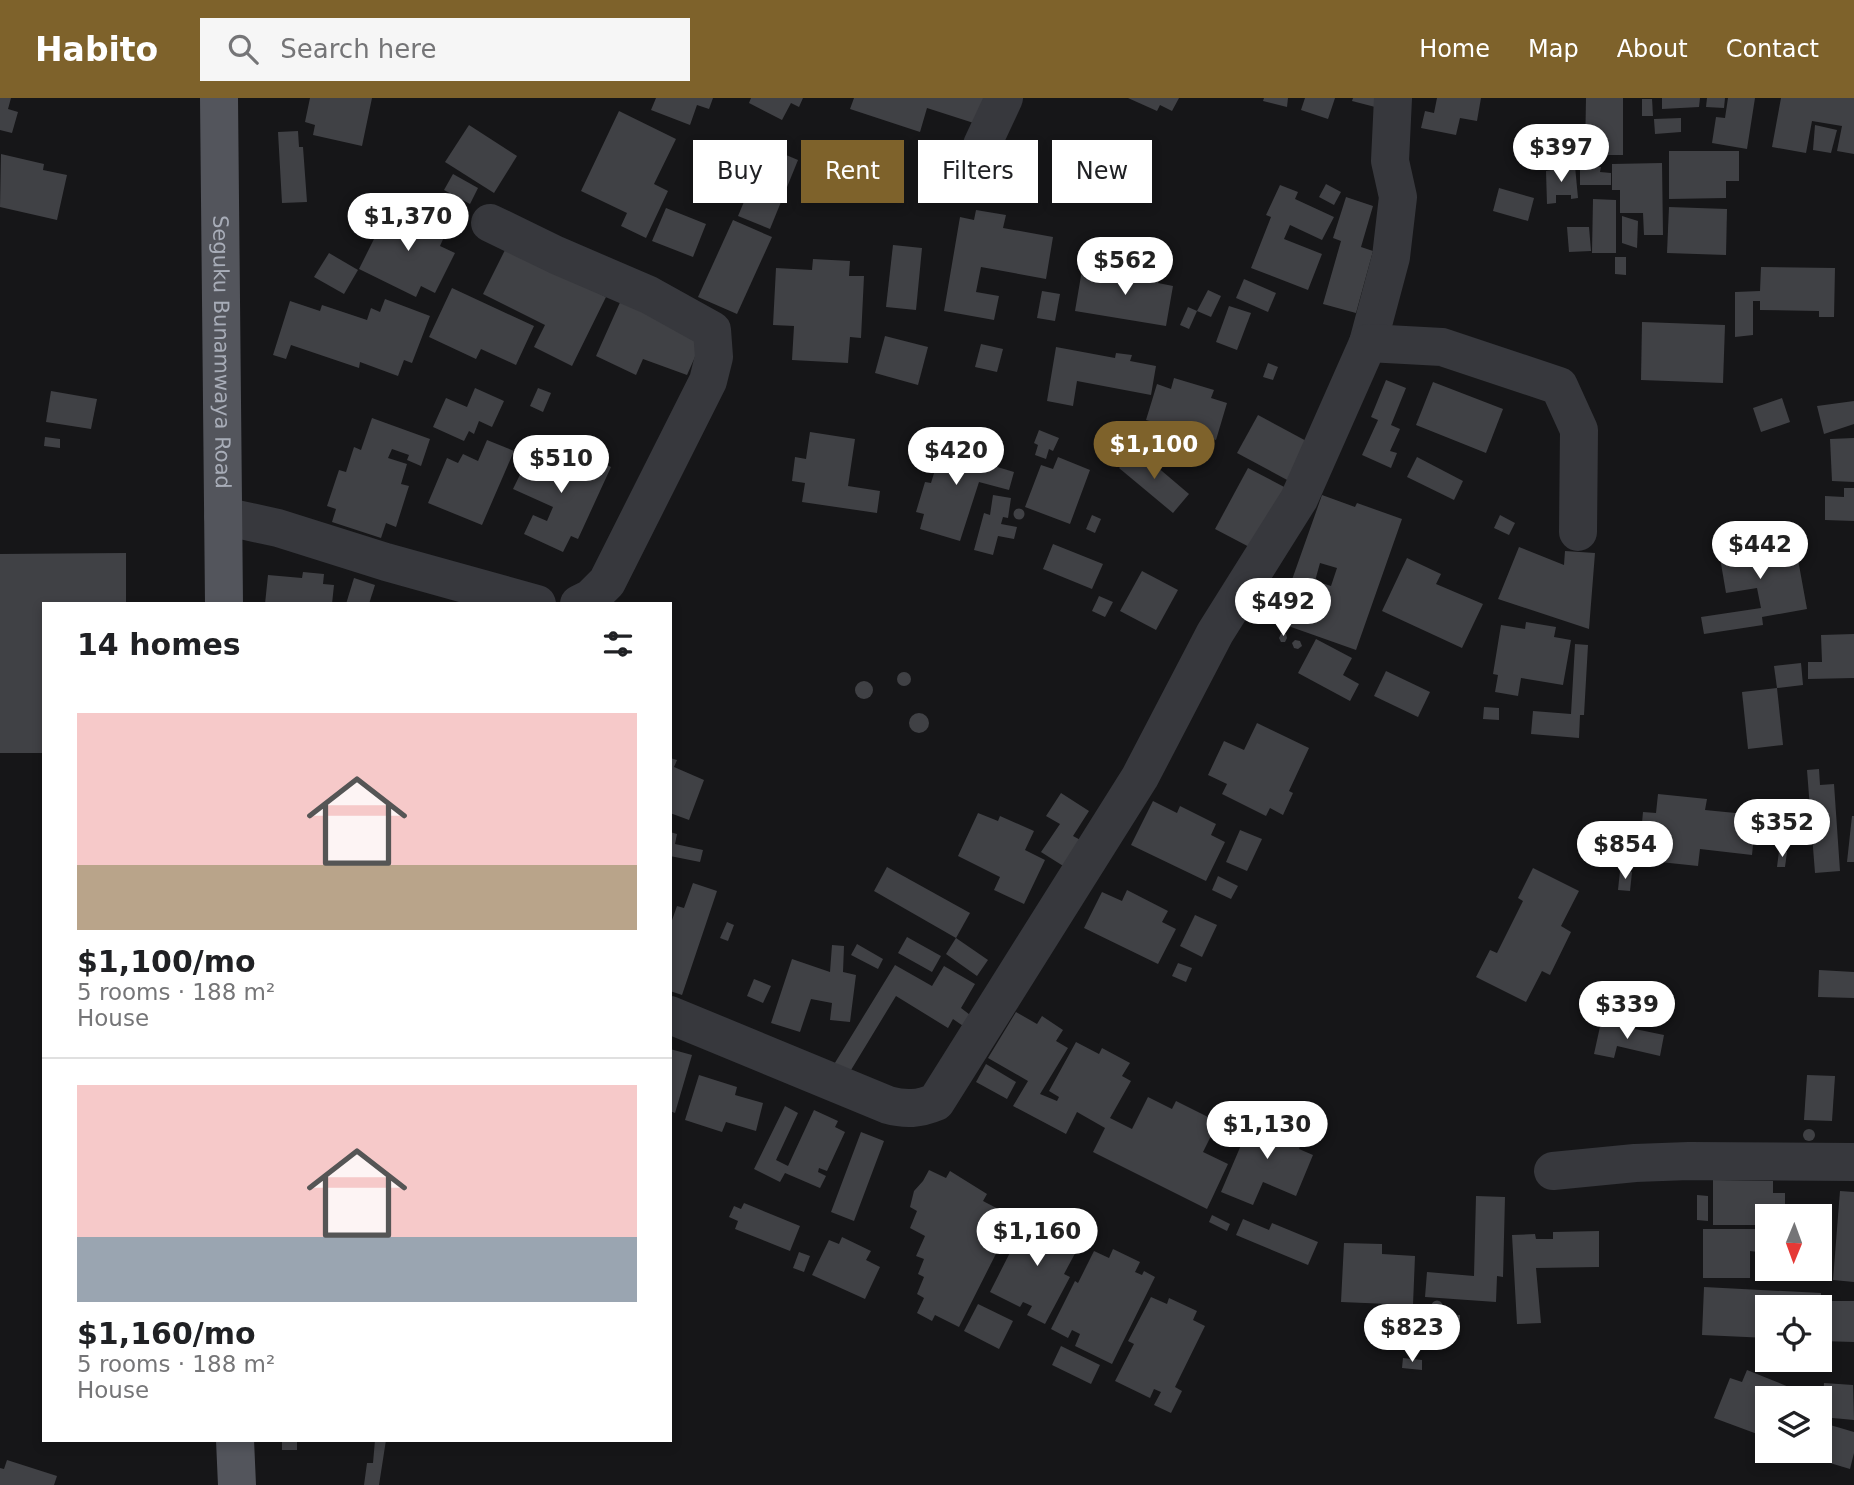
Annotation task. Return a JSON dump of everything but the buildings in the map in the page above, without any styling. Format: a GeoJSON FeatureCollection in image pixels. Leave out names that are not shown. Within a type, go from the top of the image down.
{"type":"FeatureCollection","features":[{"type":"Feature","properties":{"kind":"main road","name":"Seguku Bunamwaya Road"},"geometry":{"type":"LineString","coordinates":[[219,98],[224,602]]}},
{"type":"Feature","properties":{"kind":"main road"},"geometry":{"type":"LineString","coordinates":[[235,1442],[237,1485]]}},
{"type":"Feature","properties":{"kind":"street"},"geometry":{"type":"LineString","coordinates":[[984,140],[1004,98]]}},
{"type":"Feature","properties":{"kind":"street"},"geometry":{"type":"LineString","coordinates":[[672,1016],[888,1105],[902,1109],[921,1108],[936,1102],[1140,777],[1215,633],[1299,499],[1368,343],[1391,257],[1398,197],[1390,161],[1393,98]]}},
{"type":"Feature","properties":{"kind":"street"},"geometry":{"type":"LineString","coordinates":[[490,223],[649,295],[712,330],[714,357],[708,380],[693,414],[607,582],[583,602]]}},
{"type":"Feature","properties":{"kind":"street"},"geometry":{"type":"LineString","coordinates":[[1368,343],[1442,346],[1559,386],[1579,430],[1578,532]]}},
{"type":"Feature","properties":{"kind":"street"},"geometry":{"type":"LineString","coordinates":[[223,516],[278,528],[386,562],[530,602]]}},
{"type":"Feature","properties":{"kind":"street"},"geometry":{"type":"LineString","coordinates":[[1553,1171],[1689,1161],[1854,1163]]}}]}
